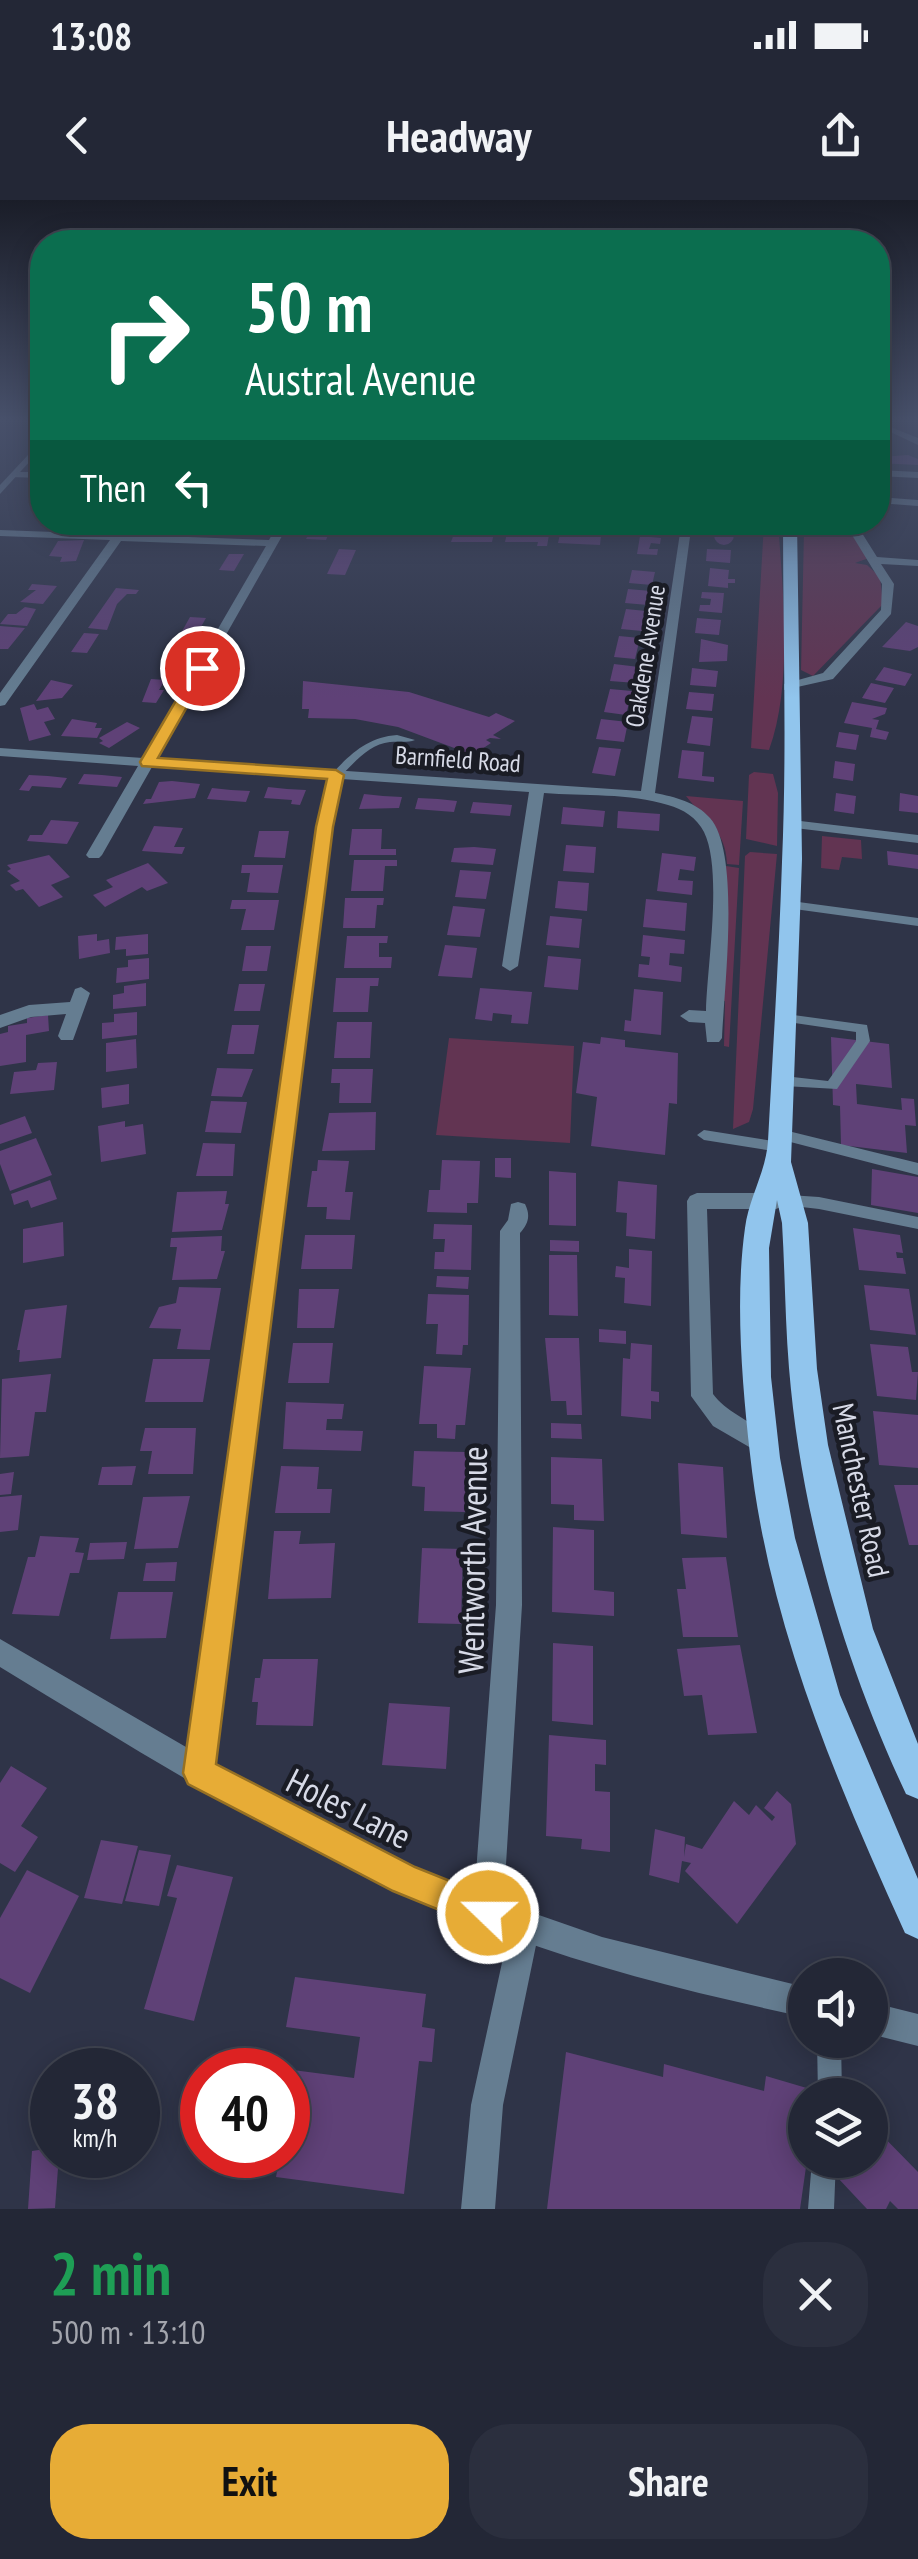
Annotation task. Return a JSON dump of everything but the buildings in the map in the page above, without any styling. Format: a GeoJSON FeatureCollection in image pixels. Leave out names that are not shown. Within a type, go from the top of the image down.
{"type":"FeatureCollection","features":[{"type":"Feature","properties":{"kind":"main road","name":"Manchester Road"},"geometry":{"type":"LineString","coordinates":[[790,535],[791,904],[777,1201],[795,1224],[803,1369],[813,1445],[836,1552],[888,1719],[918,1782]]}},
{"type":"Feature","properties":{"kind":"main road","name":"Manchester Road"},"geometry":{"type":"LineString","coordinates":[[777,1201],[759,1219],[755,1322],[762,1444],[786,1567],[826,1705],[918,1920]]}},
{"type":"Feature","properties":{"kind":"street"},"geometry":{"type":"LineString","coordinates":[[0,532],[30,533]]}},
{"type":"Feature","properties":{"kind":"street"},"geometry":{"type":"LineString","coordinates":[[71,535],[274,543]]}},
{"type":"Feature","properties":{"kind":"street"},"geometry":{"type":"LineString","coordinates":[[94,855],[278,535]]}},
{"type":"Feature","properties":{"kind":"street","name":"Oakdene Avenue"},"geometry":{"type":"LineString","coordinates":[[647,796],[686,535]]}},
{"type":"Feature","properties":{"kind":"street"},"geometry":{"type":"LineString","coordinates":[[789,687],[828,676],[887,611],[888,584],[857,535]]}},
{"type":"Feature","properties":{"kind":"street"},"geometry":{"type":"LineString","coordinates":[[0,702],[118,537]]}},
{"type":"Feature","properties":{"kind":"street"},"geometry":{"type":"LineString","coordinates":[[872,560],[918,563]]}},
{"type":"Feature","properties":{"kind":"street","name":"Barnfield Road"},"geometry":{"type":"LineString","coordinates":[[0,752],[670,798],[692,808],[708,824],[718,844],[721,865],[713,1038]]}},
{"type":"Feature","properties":{"kind":"street"},"geometry":{"type":"LineString","coordinates":[[199,1773],[324,827],[336,775]]}},
{"type":"Feature","properties":{"kind":"street"},"geometry":{"type":"LineString","coordinates":[[510,966],[536,790]]}},
{"type":"Feature","properties":{"kind":"street"},"geometry":{"type":"LineString","coordinates":[[792,824],[918,839]]}},
{"type":"Feature","properties":{"kind":"street"},"geometry":{"type":"LineString","coordinates":[[0,1022],[79,1000],[67,1036]]}},
{"type":"Feature","properties":{"kind":"street"},"geometry":{"type":"LineString","coordinates":[[689,1016],[714,1018]]}},
{"type":"Feature","properties":{"kind":"street"},"geometry":{"type":"LineString","coordinates":[[762,1444],[722,1421],[709,1410],[702,1396],[697,1201],[777,1201]]}},
{"type":"Feature","properties":{"kind":"street","name":"Wentworth Avenue"},"geometry":{"type":"LineString","coordinates":[[488,1913],[509,1605],[509,1249],[510,1231],[518,1222],[518,1210]]}},
{"type":"Feature","properties":{"kind":"street","name":"Holes Lane"},"geometry":{"type":"LineString","coordinates":[[3,1659],[199,1773],[405,1879],[525,1926],[682,1976],[788,1998]]}},
{"type":"Feature","properties":{"kind":"street"},"geometry":{"type":"LineString","coordinates":[[478,2209],[487,2104],[525,1926]]}},
{"type":"Feature","properties":{"kind":"street"},"geometry":{"type":"LineString","coordinates":[[888,2022],[918,2030]]}},
{"type":"Feature","properties":{"kind":"lane"},"geometry":{"type":"LineString","coordinates":[[336,775],[376,739],[390,736],[410,740]]}},
{"type":"Feature","properties":{"kind":"lane"},"geometry":{"type":"LineString","coordinates":[[791,904],[918,922]]}},
{"type":"Feature","properties":{"kind":"lane"},"geometry":{"type":"LineString","coordinates":[[784,1080],[832,1086],[863,1041],[862,1028],[786,1018]]}},
{"type":"Feature","properties":{"kind":"lane"},"geometry":{"type":"LineString","coordinates":[[704,1135],[918,1169]]}},
{"type":"Feature","properties":{"kind":"lane"},"geometry":{"type":"LineString","coordinates":[[777,1201],[819,1202],[918,1222]]}},
{"type":"Feature","properties":{"kind":"lane"},"geometry":{"type":"LineString","coordinates":[[820,2209],[823,2178]]}},
{"type":"Feature","properties":{"kind":"shaded area"},"geometry":{"type":"Polygon","coordinates":[[[763,535],[779,535],[784,638],[781,696],[769,750],[751,748],[763,535]]]}},
{"type":"Feature","properties":{"kind":"shaded area"},"geometry":{"type":"Polygon","coordinates":[[[804,535],[855,536],[869,558],[855,563],[867,565],[880,577],[883,604],[813,676],[801,670],[804,535]]]}},
{"type":"Feature","properties":{"kind":"shaded area"},"geometry":{"type":"Polygon","coordinates":[[[773,774],[778,793],[777,846],[746,839],[749,775],[773,774]]]}},
{"type":"Feature","properties":{"kind":"shaded area"},"geometry":{"type":"Polygon","coordinates":[[[686,796],[743,801],[739,865],[727,864],[723,842],[686,796]]]}},
{"type":"Feature","properties":{"kind":"shaded area"},"geometry":{"type":"Polygon","coordinates":[[[822,836],[861,840],[862,859],[842,857],[839,870],[821,868],[822,836]]]}},
{"type":"Feature","properties":{"kind":"shaded area"},"geometry":{"type":"Polygon","coordinates":[[[750,852],[777,854],[753,1109],[749,1122],[733,1129],[745,856],[750,852]]]}},
{"type":"Feature","properties":{"kind":"shaded area"},"geometry":{"type":"Polygon","coordinates":[[[726,866],[739,868],[729,1047],[724,1046],[725,1001],[717,1000],[726,866]]]}},
{"type":"Feature","properties":{"kind":"shaded area"},"geometry":{"type":"Polygon","coordinates":[[[449,1038],[574,1046],[570,1143],[436,1135],[449,1038]]]}},
{"type":"Feature","properties":{"kind":"route"},"geometry":{"type":"LineString","coordinates":[[202,668],[148,762],[336,775],[324,827],[199,1773],[405,1879],[488,1913]]}}]}
